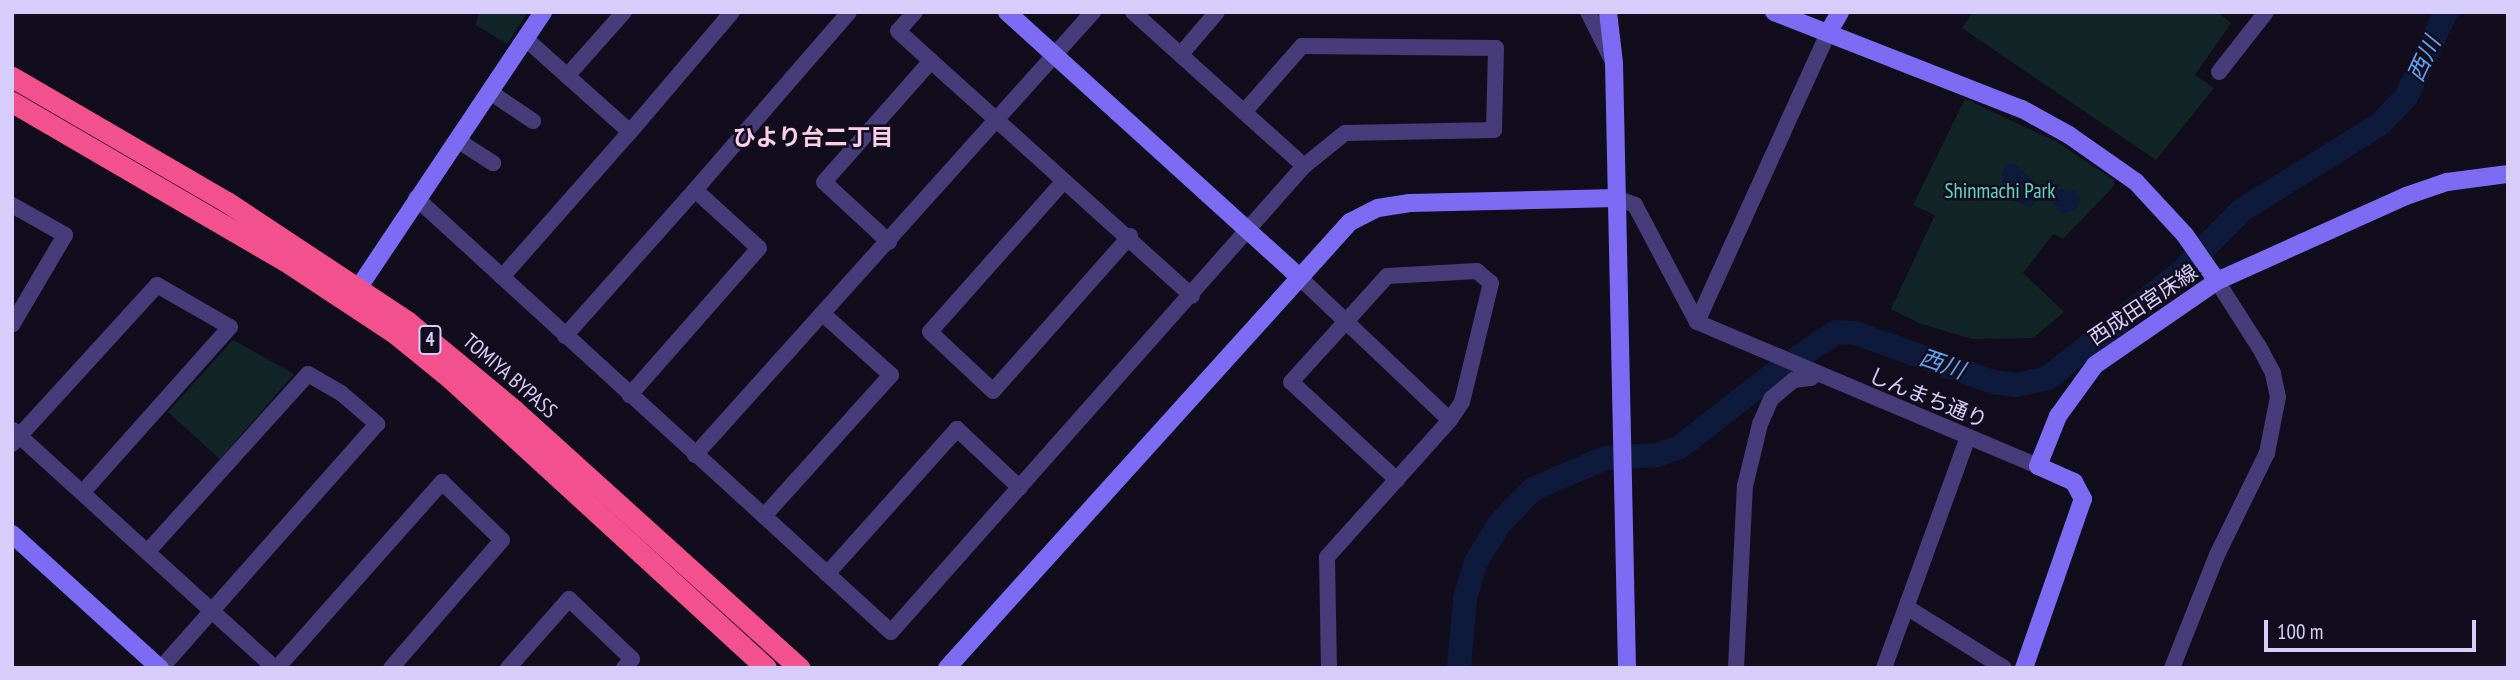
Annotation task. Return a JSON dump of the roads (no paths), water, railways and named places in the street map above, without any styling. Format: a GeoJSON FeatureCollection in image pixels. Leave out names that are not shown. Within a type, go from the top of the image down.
{"type":"FeatureCollection","features":[{"type":"Feature","properties":{"kind":"highway","name":"TOMIYA BYPASS"},"geometry":{"type":"LineString","coordinates":[[12,77],[227,202],[359,287],[514,410],[800,668]]}},
{"type":"Feature","properties":{"kind":"highway","name":"TOMIYA BYPASS"},"geometry":{"type":"LineString","coordinates":[[12,102],[290,264],[396,334],[451,379],[766,668]]}},
{"type":"Feature","properties":{"kind":"street"},"geometry":{"type":"LineString","coordinates":[[359,287],[416,198],[543,12]]}},
{"type":"Feature","properties":{"kind":"street"},"geometry":{"type":"LineString","coordinates":[[567,76],[624,12]]}},
{"type":"Feature","properties":{"kind":"street"},"geometry":{"type":"LineString","coordinates":[[502,277],[732,12]]}},
{"type":"Feature","properties":{"kind":"street"},"geometry":{"type":"LineString","coordinates":[[565,336],[849,12]]}},
{"type":"Feature","properties":{"kind":"street"},"geometry":{"type":"LineString","coordinates":[[915,12],[898,31],[1063,182],[1130,236],[1192,296]]}},
{"type":"Feature","properties":{"kind":"street"},"geometry":{"type":"LineString","coordinates":[[1006,12],[1249,230],[1450,420]]}},
{"type":"Feature","properties":{"kind":"street"},"geometry":{"type":"LineString","coordinates":[[695,455],[1093,12]]}},
{"type":"Feature","properties":{"kind":"street"},"geometry":{"type":"LineString","coordinates":[[1133,12],[1304,166]]}},
{"type":"Feature","properties":{"kind":"street"},"geometry":{"type":"LineString","coordinates":[[1181,54],[1217,12]]}},
{"type":"Feature","properties":{"kind":"street"},"geometry":{"type":"LineString","coordinates":[[1588,12],[1614,63]]}},
{"type":"Feature","properties":{"kind":"street"},"geometry":{"type":"LineString","coordinates":[[1608,12],[1614,63],[1619,431],[1627,668]]}},
{"type":"Feature","properties":{"kind":"street"},"geometry":{"type":"LineString","coordinates":[[1774,12],[2022,109],[2069,135],[2136,182],[2185,235],[2213,275],[2273,373],[2276,416],[2267,453],[2217,555],[2172,668]]}},
{"type":"Feature","properties":{"kind":"street"},"geometry":{"type":"LineString","coordinates":[[1697,322],[1828,33],[1840,12]]}},
{"type":"Feature","properties":{"kind":"street"},"geometry":{"type":"LineString","coordinates":[[2219,72],[2266,12]]}},
{"type":"Feature","properties":{"kind":"street"},"geometry":{"type":"LineString","coordinates":[[526,39],[630,132]]}},
{"type":"Feature","properties":{"kind":"street"},"geometry":{"type":"LineString","coordinates":[[416,198],[891,632],[1192,296],[1304,166],[1345,133],[1494,131],[1496,48],[1302,46],[1244,112]]}},
{"type":"Feature","properties":{"kind":"street"},"geometry":{"type":"LineString","coordinates":[[888,242],[824,182],[932,61]]}},
{"type":"Feature","properties":{"kind":"street"},"geometry":{"type":"LineString","coordinates":[[490,92],[533,121]]}},
{"type":"Feature","properties":{"kind":"street"},"geometry":{"type":"LineString","coordinates":[[457,140],[494,163]]}},
{"type":"Feature","properties":{"kind":"street","name":"西成田宮床線"},"geometry":{"type":"LineString","coordinates":[[2038,466],[2058,416],[2095,365],[2213,275],[2406,196],[2458,180],[2508,174]]}},
{"type":"Feature","properties":{"kind":"street"},"geometry":{"type":"LineString","coordinates":[[1063,182],[930,332],[993,391],[1130,236]]}},
{"type":"Feature","properties":{"kind":"street"},"geometry":{"type":"LineString","coordinates":[[630,395],[759,248],[695,190]]}},
{"type":"Feature","properties":{"kind":"street"},"geometry":{"type":"LineString","coordinates":[[947,668],[1341,230],[1378,208],[1616,198],[1635,205],[1697,322]]}},
{"type":"Feature","properties":{"kind":"street"},"geometry":{"type":"LineString","coordinates":[[12,205],[65,235],[12,325]]}},
{"type":"Feature","properties":{"kind":"street"},"geometry":{"type":"LineString","coordinates":[[1328,668],[1327,557],[1450,420],[1462,402],[1491,283],[1477,271],[1387,275],[1291,382],[1396,480]]}},
{"type":"Feature","properties":{"kind":"street"},"geometry":{"type":"LineString","coordinates":[[83,492],[230,327],[157,285],[15,436],[149,550],[276,668],[442,482],[502,540],[391,668]]}},
{"type":"Feature","properties":{"kind":"street"},"geometry":{"type":"LineString","coordinates":[[764,516],[891,375],[823,314]]}},
{"type":"Feature","properties":{"kind":"street","name":"しんまち通り"},"geometry":{"type":"LineString","coordinates":[[1697,322],[2038,466]]}},
{"type":"Feature","properties":{"kind":"street"},"geometry":{"type":"LineString","coordinates":[[1736,668],[1745,486],[1760,424],[1771,399],[1794,380],[1811,378],[1809,371]]}},
{"type":"Feature","properties":{"kind":"street"},"geometry":{"type":"LineString","coordinates":[[12,534],[160,668],[377,424],[341,393],[308,374],[149,550]]}},
{"type":"Feature","properties":{"kind":"street"},"geometry":{"type":"LineString","coordinates":[[827,574],[957,429],[1020,488]]}},
{"type":"Feature","properties":{"kind":"street"},"geometry":{"type":"LineString","coordinates":[[1884,668],[1968,437]]}},
{"type":"Feature","properties":{"kind":"street"},"geometry":{"type":"LineString","coordinates":[[2024,668],[2083,499],[2074,482],[2038,466]]}},
{"type":"Feature","properties":{"kind":"street"},"geometry":{"type":"LineString","coordinates":[[508,668],[569,599],[632,659],[624,668]]}},
{"type":"Feature","properties":{"kind":"street"},"geometry":{"type":"LineString","coordinates":[[1908,608],[2004,668]]}},
{"type":"Feature","properties":{"kind":"water"},"geometry":{"type":"Polygon","coordinates":[[[2015,164],[2041,188],[2075,190],[2080,200],[2076,210],[2062,214],[2050,198],[2041,196],[2030,207],[2010,200],[2002,189],[2002,173],[2006,165],[2015,164]]]}},
{"type":"Feature","properties":{"kind":"waterway","name":"西川"},"geometry":{"type":"LineString","coordinates":[[1459,668],[1465,598],[1476,562],[1500,523],[1533,489],[1605,458],[1657,455],[1680,447],[1772,375],[1836,332],[1855,333],[1993,382],[2016,385],[2048,378],[2182,271],[2242,210],[2380,124],[2406,97],[2446,12]]}},
{"type":"Feature","properties":{"kind":"district","name":"ひより台二丁目"},"geometry":{"type":"Point","coordinates":[813,137]}},
{"type":"Feature","properties":{"kind":"park label","name":"Shinmachi Park"},"geometry":{"type":"Point","coordinates":[2000,191]}}]}
